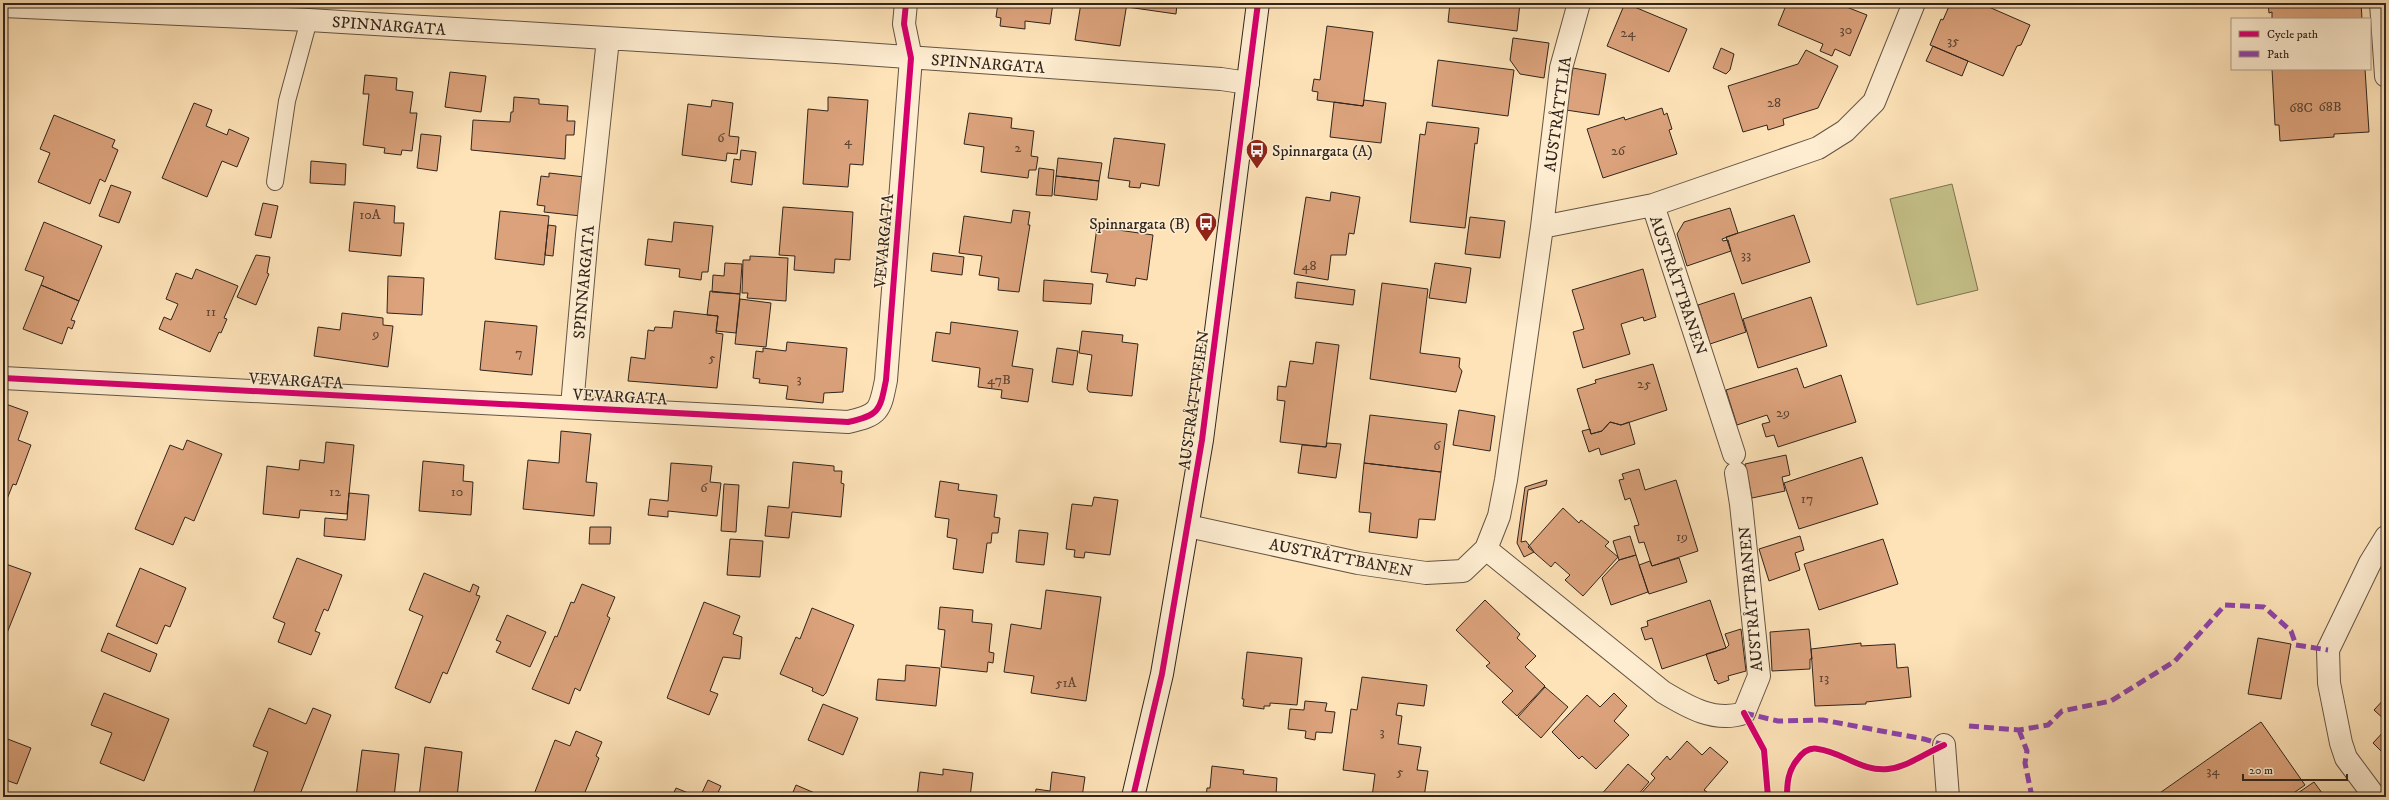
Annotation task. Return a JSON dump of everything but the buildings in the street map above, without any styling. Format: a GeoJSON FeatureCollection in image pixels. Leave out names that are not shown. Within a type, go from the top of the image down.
{"type":"FeatureCollection","features":[{"type":"Feature","properties":{"kind":"street","name":"VEVARGATA"},"geometry":{"type":"LineString","coordinates":[[3,378],[572,406],[848,422],[868,418],[881,406],[886,380],[911,58],[904,24],[906,3]]}},
{"type":"Feature","properties":{"kind":"street","name":"AUSTRÅTTVEIEN"},"geometry":{"type":"LineString","coordinates":[[1132,797],[1162,674],[1202,440],[1258,3]]}},
{"type":"Feature","properties":{"kind":"street","name":"AUSTRÅTTLIA"},"geometry":{"type":"LineString","coordinates":[[1542,227],[1561,68],[1579,3]]}},
{"type":"Feature","properties":{"kind":"street","name":"AUSTRÅTTBANEN"},"geometry":{"type":"LineString","coordinates":[[1188,526],[1358,563],[1426,573],[1463,571],[1486,549],[1499,516],[1506,480],[1542,227],[1653,205],[1818,148],[1845,131],[1874,102],[1914,3]]}},
{"type":"Feature","properties":{"kind":"street"},"geometry":{"type":"LineString","coordinates":[[2381,3],[2386,76]]}},
{"type":"Feature","properties":{"kind":"street","name":"SPINNARGATA"},"geometry":{"type":"LineString","coordinates":[[3,6],[308,20],[1198,77],[1248,83]]}},
{"type":"Feature","properties":{"kind":"street","name":"SPINNARGATA"},"geometry":{"type":"LineString","coordinates":[[572,406],[587,235],[608,39]]}},
{"type":"Feature","properties":{"kind":"street","name":"AUSTRÅTTBANEN"},"geometry":{"type":"LineString","coordinates":[[1486,549],[1662,692],[1693,710],[1730,718],[1744,713],[1759,676],[1741,504],[1735,464],[1653,205]]}},
{"type":"Feature","properties":{"kind":"street"},"geometry":{"type":"LineString","coordinates":[[2375,797],[2346,758],[2341,743],[2329,683],[2328,650],[2370,563],[2386,538]]}},
{"type":"Feature","properties":{"kind":"street"},"geometry":{"type":"LineString","coordinates":[[1944,745],[1948,797]]}},
{"type":"Feature","properties":{"kind":"lane"},"geometry":{"type":"LineString","coordinates":[[275,182],[287,101],[308,20]]}},
{"type":"Feature","properties":{"kind":"shaded area"},"geometry":{"type":"Polygon","coordinates":[[[1952,184],[1978,290],[1917,305],[1890,199],[1952,184]]]}},
{"type":"Feature","properties":{"kind":"marked path"},"geometry":{"type":"LineString","coordinates":[[1969,726],[2019,730],[2048,725],[2062,711],[2111,701],[2175,661],[2225,605],[2264,607],[2291,631],[2296,645],[2328,650]]}},
{"type":"Feature","properties":{"kind":"marked path"},"geometry":{"type":"LineString","coordinates":[[1744,713],[1778,721],[1823,720],[1924,739],[1944,745]]}},
{"type":"Feature","properties":{"kind":"marked path"},"geometry":{"type":"LineString","coordinates":[[2019,730],[2027,751],[2025,763],[2032,797]]}},
{"type":"Feature","properties":{"kind":"cycle path"},"geometry":{"type":"LineString","coordinates":[[3,378],[848,422],[867,417],[873,414],[880,405],[886,380],[911,58],[904,24],[906,3]]}},
{"type":"Feature","properties":{"kind":"cycle path"},"geometry":{"type":"LineString","coordinates":[[1133,797],[1162,674],[1202,440],[1258,3]]}},
{"type":"Feature","properties":{"kind":"cycle path"},"geometry":{"type":"LineString","coordinates":[[1744,713],[1764,750],[1768,797]]}},
{"type":"Feature","properties":{"kind":"cycle path"},"geometry":{"type":"LineString","coordinates":[[1787,797],[1788,782],[1794,764],[1801,755],[1812,749],[1827,751],[1869,768],[1888,769],[1902,766],[1944,745]]}},
{"type":"Feature","properties":{"kind":"place","name":"Spinnargata (A)"},"geometry":{"type":"Point","coordinates":[1257,170]}},
{"type":"Feature","properties":{"kind":"place","name":"Spinnargata (B)"},"geometry":{"type":"Point","coordinates":[1206,242]}}]}
